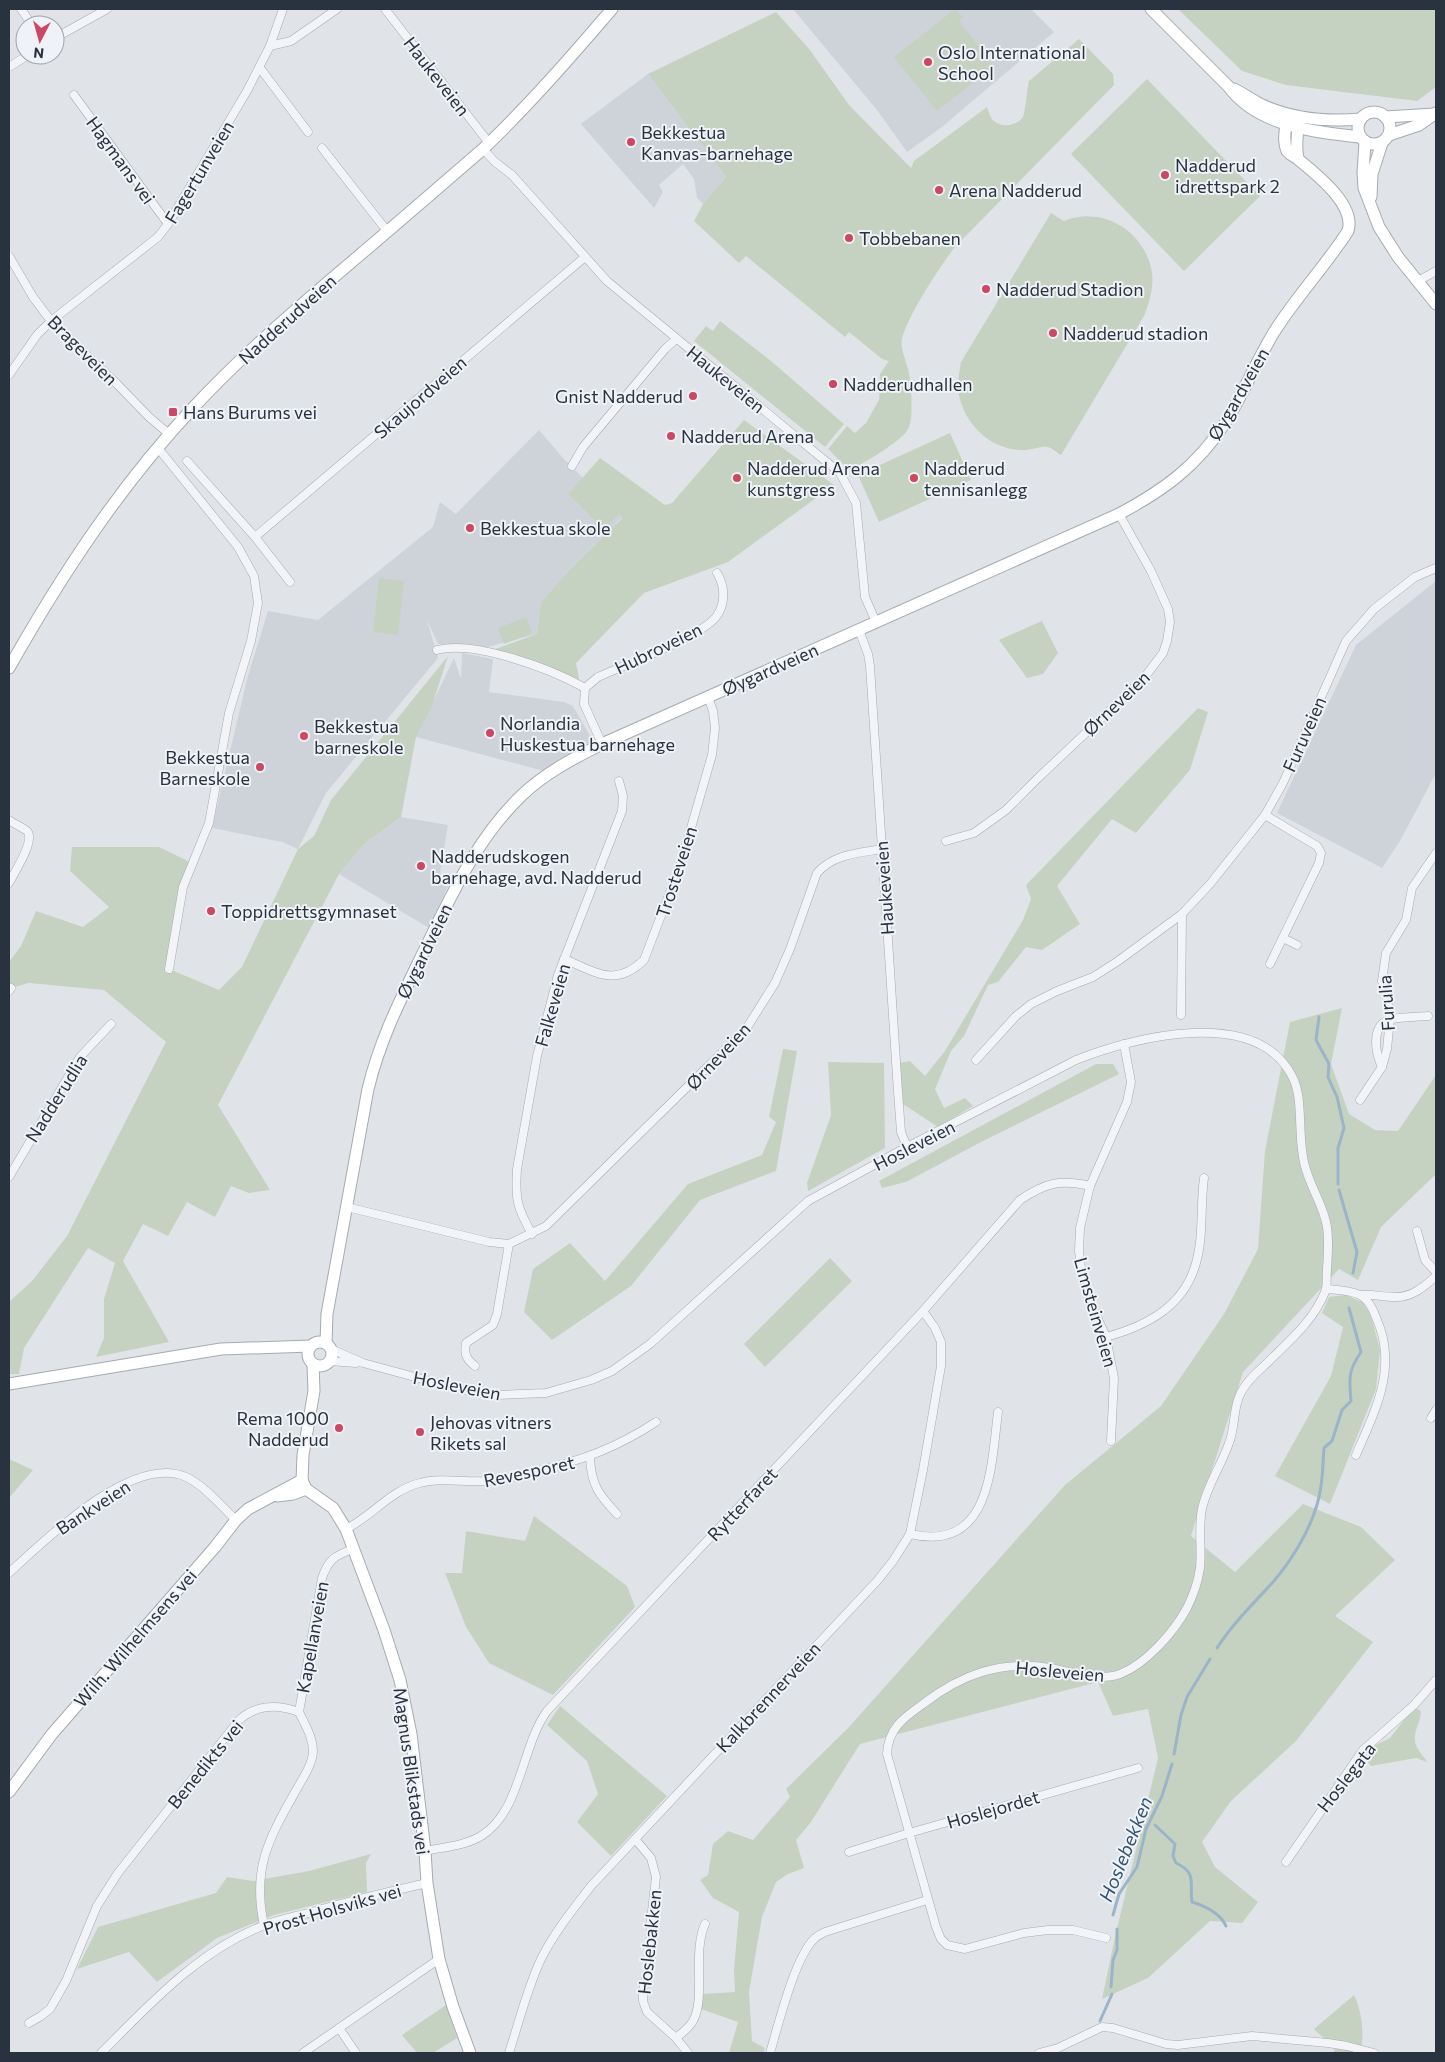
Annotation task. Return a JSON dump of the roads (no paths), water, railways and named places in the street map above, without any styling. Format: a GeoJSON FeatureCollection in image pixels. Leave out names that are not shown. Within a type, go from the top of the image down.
{"type":"FeatureCollection","features":[{"type":"Feature","properties":{"kind":"street"},"geometry":{"type":"LineString","coordinates":[[65,32],[107,9]]}},
{"type":"Feature","properties":{"kind":"street","name":"Fagertunveien"},"geometry":{"type":"LineString","coordinates":[[9,375],[37,335],[51,321],[158,237],[168,224],[260,68],[283,9]]}},
{"type":"Feature","properties":{"kind":"street"},"geometry":{"type":"LineString","coordinates":[[270,46],[291,41],[337,9]]}},
{"type":"Feature","properties":{"kind":"street","name":"Haukeveien"},"geometry":{"type":"LineString","coordinates":[[385,9],[486,146],[495,162],[512,175],[607,281],[840,473],[856,503],[865,596],[876,622]]}},
{"type":"Feature","properties":{"kind":"street","name":"Nadderudveien"},"geometry":{"type":"LineString","coordinates":[[9,668],[71,563],[98,524],[158,448],[222,377],[486,146],[543,89],[612,9]]}},
{"type":"Feature","properties":{"kind":"street"},"geometry":{"type":"LineString","coordinates":[[1151,9],[1228,86],[1293,122],[1376,144],[1419,125],[1436,113]]}},
{"type":"Feature","properties":{"kind":"street"},"geometry":{"type":"LineString","coordinates":[[260,68],[308,132]]}},
{"type":"Feature","properties":{"kind":"street","name":"Hagmans vei"},"geometry":{"type":"LineString","coordinates":[[74,95],[168,224]]}},
{"type":"Feature","properties":{"kind":"street"},"geometry":{"type":"LineString","coordinates":[[1293,122],[1361,119],[1375,112],[1385,117],[1436,113]]}},
{"type":"Feature","properties":{"kind":"street"},"geometry":{"type":"LineString","coordinates":[[1370,204],[1372,174],[1390,125],[1385,117]]}},
{"type":"Feature","properties":{"kind":"street"},"geometry":{"type":"LineString","coordinates":[[1361,119],[1358,128],[1363,140],[1363,174],[1366,194],[1370,204],[1384,236],[1398,257],[1436,304]]}},
{"type":"Feature","properties":{"kind":"street","name":"Øygardveien"},"geometry":{"type":"LineString","coordinates":[[304,1484],[303,1455],[322,1357],[327,1316],[368,1089],[377,1053],[394,1012],[470,861],[494,825],[523,794],[551,772],[602,744],[1119,514],[1161,490],[1189,467],[1200,456],[1225,423],[1277,327],[1348,231],[1350,223],[1346,210],[1334,192],[1298,158],[1292,156],[1284,142],[1293,122]]}},
{"type":"Feature","properties":{"kind":"street"},"geometry":{"type":"LineString","coordinates":[[322,148],[387,231]]}},
{"type":"Feature","properties":{"kind":"street","name":"Brageveien"},"geometry":{"type":"LineString","coordinates":[[9,256],[33,297],[51,321],[103,370],[148,417],[170,434]]}},
{"type":"Feature","properties":{"kind":"street","name":"Skaujordveien"},"geometry":{"type":"LineString","coordinates":[[255,537],[585,257]]}},
{"type":"Feature","properties":{"kind":"street"},"geometry":{"type":"LineString","coordinates":[[1418,281],[1436,271]]}},
{"type":"Feature","properties":{"kind":"street","name":"Haukeveien"},"geometry":{"type":"LineString","coordinates":[[572,466],[583,447],[665,349],[676,339]]}},
{"type":"Feature","properties":{"kind":"street"},"geometry":{"type":"LineString","coordinates":[[158,448],[244,555],[254,576],[258,603],[251,641],[229,713],[210,823],[183,887],[169,969]]}},
{"type":"Feature","properties":{"kind":"street"},"geometry":{"type":"LineString","coordinates":[[187,461],[255,537],[290,582]]}},
{"type":"Feature","properties":{"kind":"street","name":"Ørneveien"},"geometry":{"type":"LineString","coordinates":[[946,840],[974,833],[1006,810],[1144,678],[1162,653],[1167,641],[1170,622],[1168,609],[1151,571],[1119,514]]}},
{"type":"Feature","properties":{"kind":"street","name":"Furuveien"},"geometry":{"type":"LineString","coordinates":[[976,1060],[1016,1016],[1031,1004],[1057,991],[1093,977],[1148,941],[1182,914],[1210,884],[1265,815],[1283,783],[1346,641],[1374,610],[1415,577],[1436,568]]}},
{"type":"Feature","properties":{"kind":"street","name":"Hubroveien"},"geometry":{"type":"LineString","coordinates":[[585,688],[598,677],[701,630],[716,617],[722,607],[724,592],[722,581],[717,573]]}},
{"type":"Feature","properties":{"kind":"street","name":"Haukeveien"},"geometry":{"type":"LineString","coordinates":[[859,630],[868,654],[870,666],[901,1132],[907,1147]]}},
{"type":"Feature","properties":{"kind":"street"},"geometry":{"type":"LineString","coordinates":[[437,650],[445,648],[467,649],[520,660],[585,688],[584,704],[602,744]]}},
{"type":"Feature","properties":{"kind":"street","name":"Trosteveien"},"geometry":{"type":"LineString","coordinates":[[564,959],[608,976],[625,974],[635,969],[644,960],[680,866],[712,755],[715,728],[713,711],[708,697]]}},
{"type":"Feature","properties":{"kind":"street","name":"Falkeveien"},"geometry":{"type":"LineString","coordinates":[[532,1234],[516,1201],[517,1169],[537,1056],[564,959],[622,811],[623,796],[620,781]]}},
{"type":"Feature","properties":{"kind":"street"},"geometry":{"type":"LineString","coordinates":[[1265,815],[1317,846],[1321,853],[1319,863],[1270,964]]}},
{"type":"Feature","properties":{"kind":"street"},"geometry":{"type":"LineString","coordinates":[[9,820],[27,831],[30,836],[28,848],[9,883]]}},
{"type":"Feature","properties":{"kind":"street","name":"Ørneveien"},"geometry":{"type":"LineString","coordinates":[[509,1244],[546,1226],[565,1209],[746,1029],[775,983],[817,873],[824,864],[851,854],[882,849]]}},
{"type":"Feature","properties":{"kind":"street","name":"Furulia"},"geometry":{"type":"LineString","coordinates":[[1360,1100],[1382,1067],[1387,1049],[1390,1019],[1387,997],[1382,981],[1386,953],[1406,920],[1412,888],[1436,853]]}},
{"type":"Feature","properties":{"kind":"street"},"geometry":{"type":"LineString","coordinates":[[1181,1015],[1182,914]]}},
{"type":"Feature","properties":{"kind":"street"},"geometry":{"type":"LineString","coordinates":[[1283,938],[1297,945]]}},
{"type":"Feature","properties":{"kind":"street"},"geometry":{"type":"LineString","coordinates":[[1382,1067],[1377,1057],[1375,1045],[1376,1034],[1380,1026],[1390,1019],[1428,1016]]}},
{"type":"Feature","properties":{"kind":"street","name":"Nadderudlia"},"geometry":{"type":"LineString","coordinates":[[9,1177],[80,1057],[111,1024]]}},
{"type":"Feature","properties":{"kind":"street","name":"Hosleveien"},"geometry":{"type":"LineString","coordinates":[[276,1347],[363,1364],[463,1390],[496,1395],[546,1393],[590,1380],[612,1371],[650,1344],[808,1201],[907,1147],[1076,1060],[1102,1050],[1165,1035],[1211,1034],[1256,1042],[1278,1057],[1295,1081],[1299,1139],[1305,1167],[1328,1228],[1327,1289],[1306,1323],[1254,1375],[1238,1398],[1231,1440],[1207,1491],[1201,1511],[1200,1569],[1194,1590],[1178,1622],[1152,1652],[1122,1674],[1107,1677],[1090,1676],[1048,1668],[1002,1666],[958,1680],[917,1708],[891,1732],[888,1741],[887,1754],[927,1900],[941,1939],[954,1948],[965,1949],[1024,1933],[1048,1930],[1073,1930],[1106,1938]]}},
{"type":"Feature","properties":{"kind":"street","name":"Limsteinveien"},"geometry":{"type":"LineString","coordinates":[[1111,1441],[1114,1378],[1106,1336],[1090,1301],[1078,1251],[1080,1228],[1090,1186],[1127,1102],[1131,1082],[1124,1044]]}},
{"type":"Feature","properties":{"kind":"street"},"geometry":{"type":"LineString","coordinates":[[1106,1336],[1141,1326],[1156,1317],[1180,1294],[1196,1263],[1200,1241],[1201,1200],[1204,1178]]}},
{"type":"Feature","properties":{"kind":"street","name":"Rytterfaret"},"geometry":{"type":"LineString","coordinates":[[425,1850],[468,1842],[482,1835],[494,1824],[508,1806],[538,1724],[547,1711],[923,1312],[1020,1200],[1040,1187],[1060,1182],[1073,1182],[1090,1186]]}},
{"type":"Feature","properties":{"kind":"street"},"geometry":{"type":"LineString","coordinates":[[347,1207],[490,1242],[509,1244],[497,1314],[492,1325],[487,1330],[473,1336],[466,1343],[464,1352],[468,1361],[475,1366]]}},
{"type":"Feature","properties":{"kind":"street"},"geometry":{"type":"LineString","coordinates":[[1417,1231],[1425,1260],[1436,1272]]}},
{"type":"Feature","properties":{"kind":"street"},"geometry":{"type":"LineString","coordinates":[[1327,1289],[1349,1291],[1362,1295],[1407,1296],[1422,1288],[1436,1276]]}},
{"type":"Feature","properties":{"kind":"street"},"geometry":{"type":"LineString","coordinates":[[1356,1455],[1382,1394],[1386,1372],[1386,1353],[1380,1326],[1369,1304],[1362,1295]]}},
{"type":"Feature","properties":{"kind":"street","name":"Kalkbrennerveien"},"geometry":{"type":"LineString","coordinates":[[509,2053],[530,1986],[542,1958],[569,1914],[591,1886],[878,1581],[910,1534],[924,1470],[941,1366],[941,1342],[935,1328],[923,1312]]}},
{"type":"Feature","properties":{"kind":"street","name":"Øygardveien"},"geometry":{"type":"LineString","coordinates":[[312,1345],[327,1316]]}},
{"type":"Feature","properties":{"kind":"street","name":"Hosleveien"},"geometry":{"type":"LineString","coordinates":[[9,1384],[201,1351],[241,1347],[312,1345],[318,1342],[322,1357]]}},
{"type":"Feature","properties":{"kind":"street"},"geometry":{"type":"LineString","coordinates":[[312,1345],[308,1355],[322,1357]]}},
{"type":"Feature","properties":{"kind":"street","name":"Hosleveien"},"geometry":{"type":"LineString","coordinates":[[322,1357],[363,1364]]}},
{"type":"Feature","properties":{"kind":"street"},"geometry":{"type":"LineString","coordinates":[[1431,1418],[1436,1410]]}},
{"type":"Feature","properties":{"kind":"street"},"geometry":{"type":"LineString","coordinates":[[910,1534],[926,1538],[949,1535],[971,1518],[980,1508],[991,1473],[998,1412]]}},
{"type":"Feature","properties":{"kind":"street","name":"Revesporet"},"geometry":{"type":"LineString","coordinates":[[346,1528],[363,1519],[392,1496],[407,1487],[421,1482],[501,1480],[590,1457],[609,1449],[656,1422]]}},
{"type":"Feature","properties":{"kind":"street"},"geometry":{"type":"LineString","coordinates":[[590,1457],[590,1470],[597,1491],[618,1514]]}},
{"type":"Feature","properties":{"kind":"street","name":"Bankveien"},"geometry":{"type":"LineString","coordinates":[[9,1573],[50,1535],[77,1514],[104,1496],[150,1473],[164,1472],[186,1477],[213,1498],[236,1520]]}},
{"type":"Feature","properties":{"kind":"street","name":"Magnus Blikstads vei"},"geometry":{"type":"LineString","coordinates":[[304,1484],[333,1508],[346,1528],[384,1630],[407,1710],[425,1850],[427,1883],[439,1959],[453,2007],[470,2053]]}},
{"type":"Feature","properties":{"kind":"street","name":"Wilh. Wilhelmsens vei"},"geometry":{"type":"LineString","coordinates":[[9,1792],[52,1734],[215,1547],[236,1520],[248,1509],[272,1496],[293,1494],[304,1484]]}},
{"type":"Feature","properties":{"kind":"street","name":"Kapellanveien"},"geometry":{"type":"LineString","coordinates":[[299,1712],[322,1578],[326,1566],[331,1559],[353,1548]]}},
{"type":"Feature","properties":{"kind":"street","name":"Hoslegata"},"geometry":{"type":"LineString","coordinates":[[1286,1862],[1363,1750],[1414,1705],[1436,1680]]}},
{"type":"Feature","properties":{"kind":"street","name":"Benedikts vei"},"geometry":{"type":"LineString","coordinates":[[29,2023],[50,2009],[66,1981],[97,1906],[118,1873],[239,1720],[248,1712],[275,1706],[299,1712]]}},
{"type":"Feature","properties":{"kind":"street"},"geometry":{"type":"LineString","coordinates":[[264,1925],[261,1911],[260,1883],[268,1843],[312,1759],[311,1738],[299,1712]]}},
{"type":"Feature","properties":{"kind":"street","name":"Hoslejordet"},"geometry":{"type":"LineString","coordinates":[[849,1852],[1138,1768]]}},
{"type":"Feature","properties":{"kind":"street","name":"Hoslebakken"},"geometry":{"type":"LineString","coordinates":[[635,1839],[651,1858],[656,1877],[651,1920],[651,1957],[643,1990],[643,2001],[647,2012],[676,2038],[688,2053]]}},
{"type":"Feature","properties":{"kind":"street","name":"Prost Holsviks vei"},"geometry":{"type":"LineString","coordinates":[[101,2053],[180,1976],[207,1956],[264,1925],[378,1894],[427,1883]]}},
{"type":"Feature","properties":{"kind":"street"},"geometry":{"type":"LineString","coordinates":[[770,2053],[788,1992],[802,1958],[815,1938],[824,1932],[927,1900]]}},
{"type":"Feature","properties":{"kind":"street"},"geometry":{"type":"LineString","coordinates":[[676,2038],[693,2020],[697,2003],[699,1941],[705,1924]]}},
{"type":"Feature","properties":{"kind":"street"},"geometry":{"type":"LineString","coordinates":[[303,2053],[439,1959]]}},
{"type":"Feature","properties":{"kind":"street"},"geometry":{"type":"LineString","coordinates":[[1039,2053],[1058,2048],[1102,2027],[1113,2028],[1144,2038],[1178,2045],[1252,2036],[1328,2043],[1374,2053]]}},
{"type":"Feature","properties":{"kind":"street"},"geometry":{"type":"LineString","coordinates":[[339,2028],[356,2053]]}},
{"type":"Feature","properties":{"kind":"waterway","name":"Hoslebekken"},"geometry":{"type":"LineString","coordinates":[[1319,1017],[1316,1040],[1329,1064],[1328,1077],[1337,1097],[1344,1128],[1338,1148],[1338,1184]]}},
{"type":"Feature","properties":{"kind":"waterway","name":"Hoslebekken"},"geometry":{"type":"LineString","coordinates":[[1339,1190],[1357,1252],[1353,1273]]}},
{"type":"Feature","properties":{"kind":"waterway","name":"Hoslebekken"},"geometry":{"type":"LineString","coordinates":[[1217,1648],[1282,1571],[1297,1549],[1310,1524],[1319,1499],[1324,1448],[1332,1441],[1342,1410],[1351,1401],[1350,1375],[1361,1352],[1349,1308]]}},
{"type":"Feature","properties":{"kind":"waterway","name":"Hoslebekken"},"geometry":{"type":"LineString","coordinates":[[1174,1754],[1181,1715],[1187,1697],[1210,1659]]}},
{"type":"Feature","properties":{"kind":"waterway","name":"Hoslebekken"},"geometry":{"type":"LineString","coordinates":[[1113,1915],[1119,1894],[1137,1867],[1146,1829],[1162,1796],[1172,1764]]}},
{"type":"Feature","properties":{"kind":"waterway"},"geometry":{"type":"LineString","coordinates":[[1155,1825],[1175,1844],[1173,1856],[1176,1863],[1183,1867],[1190,1875],[1192,1902],[1212,1911],[1220,1917],[1226,1926]]}},
{"type":"Feature","properties":{"kind":"waterway","name":"Hoslebekken"},"geometry":{"type":"LineString","coordinates":[[1111,1987],[1113,1960],[1117,1950],[1117,1929]]}},
{"type":"Feature","properties":{"kind":"waterway","name":"Hoslebekken"},"geometry":{"type":"LineString","coordinates":[[1100,2021],[1112,1994]]}},
{"type":"Feature","properties":{"kind":"place","name":"Oslo International School"},"geometry":{"type":"Point","coordinates":[928,62]}},
{"type":"Feature","properties":{"kind":"place","name":"Bekkestua Kanvas-barnehage"},"geometry":{"type":"Point","coordinates":[631,142]}},
{"type":"Feature","properties":{"kind":"place","name":"Nadderud idrettspark 2"},"geometry":{"type":"Point","coordinates":[1165,175]}},
{"type":"Feature","properties":{"kind":"place","name":"Arena Nadderud"},"geometry":{"type":"Point","coordinates":[939,190]}},
{"type":"Feature","properties":{"kind":"place","name":"Tobbebanen"},"geometry":{"type":"Point","coordinates":[849,238]}},
{"type":"Feature","properties":{"kind":"place","name":"Nadderud Stadion"},"geometry":{"type":"Point","coordinates":[986,289]}},
{"type":"Feature","properties":{"kind":"place","name":"Nadderud stadion"},"geometry":{"type":"Point","coordinates":[1053,333]}},
{"type":"Feature","properties":{"kind":"place","name":"Nadderudhallen"},"geometry":{"type":"Point","coordinates":[833,384]}},
{"type":"Feature","properties":{"kind":"place","name":"Gnist Nadderud"},"geometry":{"type":"Point","coordinates":[693,396]}},
{"type":"Feature","properties":{"kind":"place","name":"Hans Burums vei"},"geometry":{"type":"Point","coordinates":[173,412]}},
{"type":"Feature","properties":{"kind":"place","name":"Nadderud Arena"},"geometry":{"type":"Point","coordinates":[671,436]}},
{"type":"Feature","properties":{"kind":"place","name":"Nadderud Arena kunstgress"},"geometry":{"type":"Point","coordinates":[737,478]}},
{"type":"Feature","properties":{"kind":"place","name":"Nadderud tennisanlegg"},"geometry":{"type":"Point","coordinates":[914,478]}},
{"type":"Feature","properties":{"kind":"place","name":"Bekkestua skole"},"geometry":{"type":"Point","coordinates":[470,528]}},
{"type":"Feature","properties":{"kind":"place","name":"Norlandia Huskestua barnehage"},"geometry":{"type":"Point","coordinates":[490,733]}},
{"type":"Feature","properties":{"kind":"place","name":"Bekkestua barneskole"},"geometry":{"type":"Point","coordinates":[304,736]}},
{"type":"Feature","properties":{"kind":"place","name":"Bekkestua Barneskole"},"geometry":{"type":"Point","coordinates":[260,767]}},
{"type":"Feature","properties":{"kind":"place","name":"Nadderudskogen barnehage, avd. Nadderud"},"geometry":{"type":"Point","coordinates":[421,866]}},
{"type":"Feature","properties":{"kind":"place","name":"Toppidrettsgymnaset"},"geometry":{"type":"Point","coordinates":[211,911]}},
{"type":"Feature","properties":{"kind":"place","name":"Rema 1000 Nadderud"},"geometry":{"type":"Point","coordinates":[339,1428]}},
{"type":"Feature","properties":{"kind":"place","name":"Jehovas vitners Rikets sal"},"geometry":{"type":"Point","coordinates":[420,1432]}}]}
